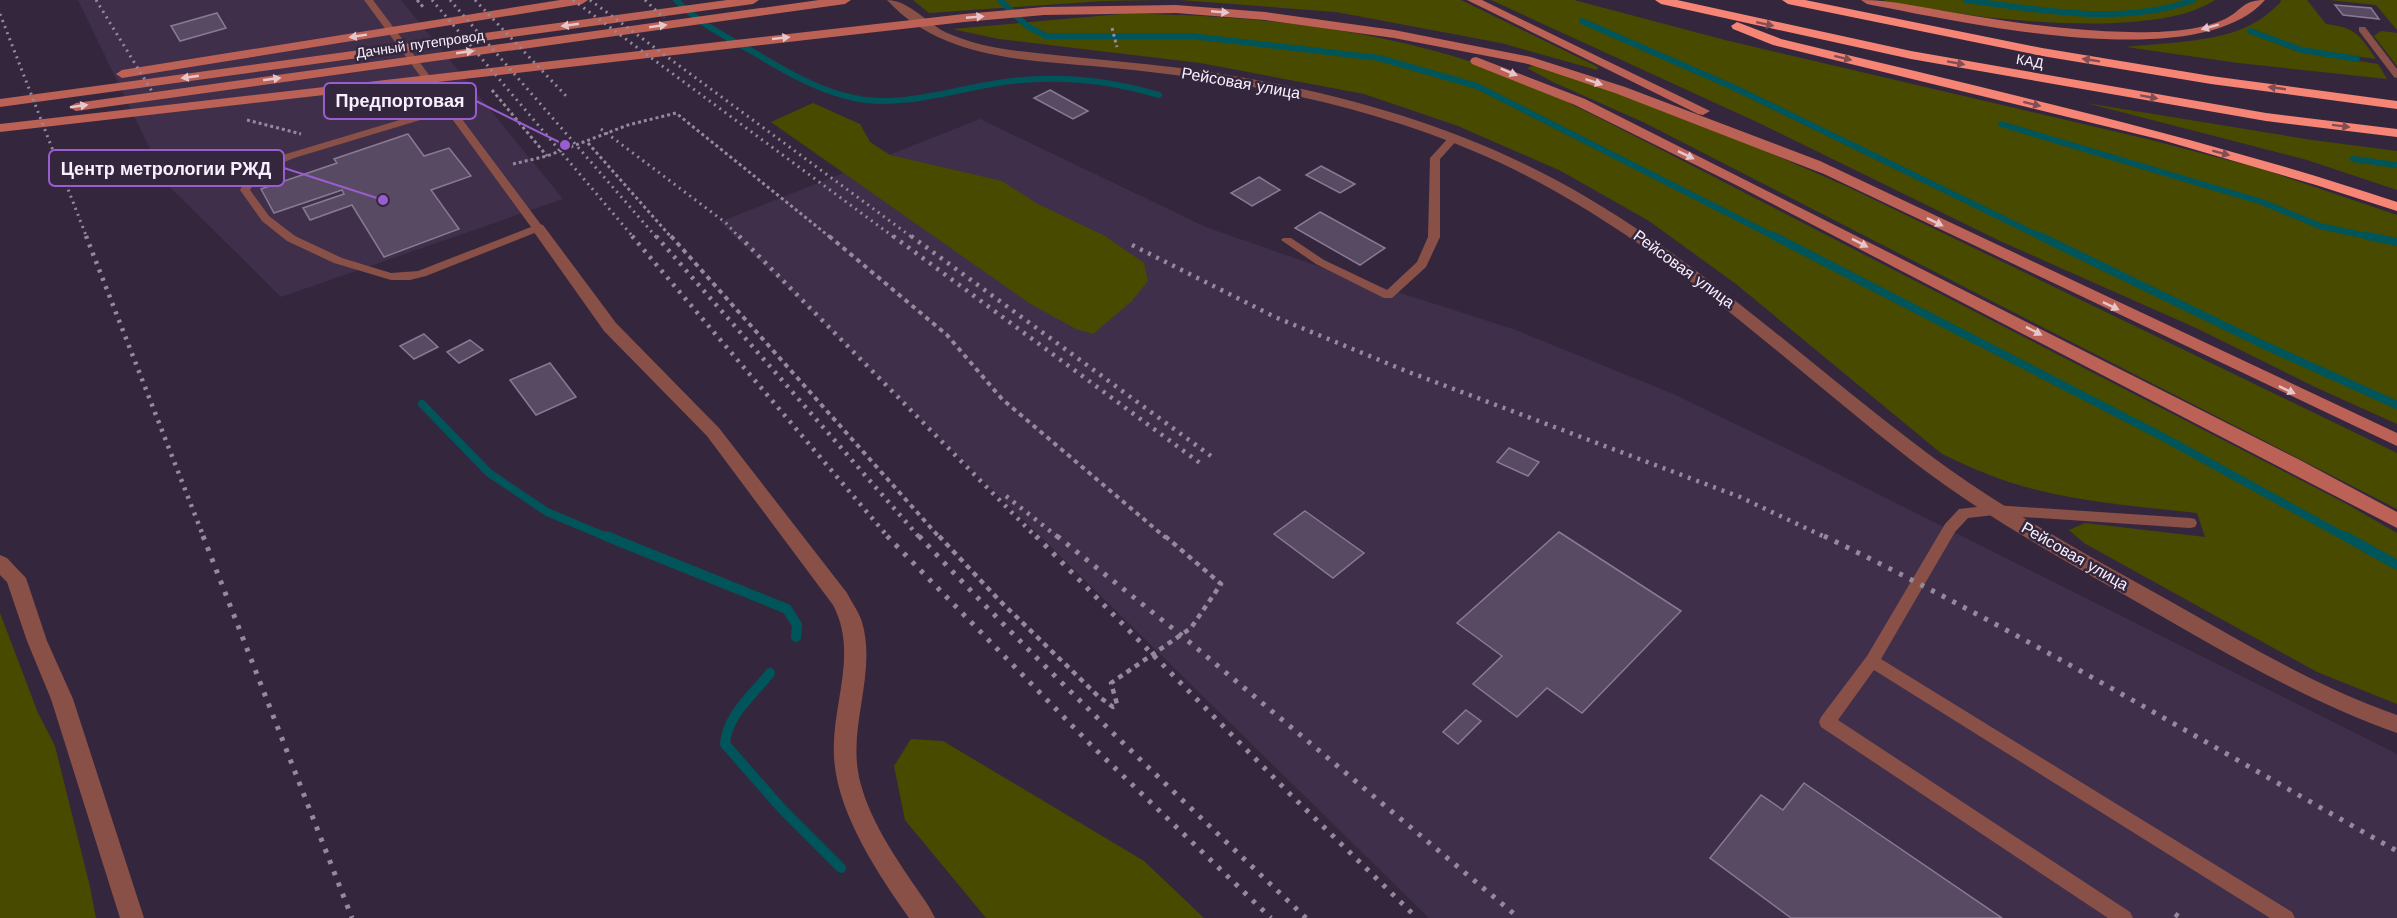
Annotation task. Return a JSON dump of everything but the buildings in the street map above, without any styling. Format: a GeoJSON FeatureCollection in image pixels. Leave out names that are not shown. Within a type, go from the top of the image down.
{"type":"FeatureCollection","features":[{"type":"Feature","properties":{"kind":"highway","name":"КАД"},"geometry":{"type":"LineString","coordinates":[[1661,0],[1911,55],[2266,117],[2397,133]]}},
{"type":"Feature","properties":{"kind":"highway","name":"КАД"},"geometry":{"type":"LineString","coordinates":[[1788,0],[2042,52],[2211,80],[2397,105]]}},
{"type":"Feature","properties":{"kind":"highway"},"geometry":{"type":"LineString","coordinates":[[1688,7],[1777,42],[2115,124],[2256,162],[2397,207]]}},
{"type":"Feature","properties":{"kind":"main road"},"geometry":{"type":"LineString","coordinates":[[0,93],[582,0]]}},
{"type":"Feature","properties":{"kind":"main road","name":"Дачный путепровод"},"geometry":{"type":"LineString","coordinates":[[0,103],[753,0]]}},
{"type":"Feature","properties":{"kind":"main road","name":"Дачный путепровод"},"geometry":{"type":"LineString","coordinates":[[0,117],[845,0]]}},
{"type":"Feature","properties":{"kind":"main road"},"geometry":{"type":"LineString","coordinates":[[1473,0],[2397,440]]}},
{"type":"Feature","properties":{"kind":"main road"},"geometry":{"type":"LineString","coordinates":[[1867,0],[2017,28],[2148,35],[2195,31],[2236,20],[2251,10],[2259,0]]}},
{"type":"Feature","properties":{"kind":"main road"},"geometry":{"type":"LineString","coordinates":[[0,128],[964,18],[1120,8],[1176,9],[1265,16],[1394,34],[1531,61],[1620,90],[1826,170]]}},
{"type":"Feature","properties":{"kind":"main road"},"geometry":{"type":"LineString","coordinates":[[1394,34],[1499,68],[1580,102],[2057,343],[2397,521]]}},
{"type":"Feature","properties":{"kind":"street","name":"Рейсовая улица"},"geometry":{"type":"LineString","coordinates":[[893,0],[932,30],[954,40],[979,47],[1019,54],[1210,76],[1282,88],[1379,113],[1454,138],[1542,178],[1615,219],[1658,248],[1750,317],[1920,457],[1994,510],[2302,686],[2397,724]]}},
{"type":"Feature","properties":{"kind":"street"},"geometry":{"type":"LineString","coordinates":[[538,228],[610,327],[713,432],[840,599],[852,623],[856,656],[845,721],[845,760],[854,798],[894,878],[924,918]]}},
{"type":"Feature","properties":{"kind":"street"},"geometry":{"type":"LineString","coordinates":[[0,563],[16,578],[37,641],[62,699],[132,918]]}},
{"type":"Feature","properties":{"kind":"lane"},"geometry":{"type":"LineString","coordinates":[[368,0],[449,108],[538,228],[424,272],[404,277],[382,275],[325,256],[291,240],[271,226],[254,208],[245,190],[256,170],[290,156],[449,108]]}},
{"type":"Feature","properties":{"kind":"lane"},"geometry":{"type":"LineString","coordinates":[[2362,29],[2397,75]]}},
{"type":"Feature","properties":{"kind":"lane"},"geometry":{"type":"LineString","coordinates":[[1287,240],[1320,262],[1389,294],[1422,264],[1434,237],[1436,158],[1454,138]]}},
{"type":"Feature","properties":{"kind":"lane"},"geometry":{"type":"LineString","coordinates":[[2124,918],[1827,722],[1872,661],[1950,528],[1964,513],[1994,510],[2190,523]]}},
{"type":"Feature","properties":{"kind":"lane"},"geometry":{"type":"LineString","coordinates":[[1872,661],[2286,918]]}},
{"type":"Feature","properties":{"kind":"path"},"geometry":{"type":"LineString","coordinates":[[1113,32],[1115,39]]}},
{"type":"Feature","properties":{"kind":"path"},"geometry":{"type":"LineString","coordinates":[[676,113],[800,212],[947,334],[1002,399],[1026,421],[1221,584],[1191,628],[1111,683],[1117,704],[1113,708],[1098,696],[999,600],[912,507],[588,143],[586,140],[628,125],[676,113]]}},
{"type":"Feature","properties":{"kind":"path"},"geometry":{"type":"LineString","coordinates":[[237,117],[336,142]]}},
{"type":"Feature","properties":{"kind":"path"},"geometry":{"type":"LineString","coordinates":[[495,170],[588,143]]}},
{"type":"Feature","properties":{"kind":"path"},"geometry":{"type":"LineString","coordinates":[[537,144],[547,156]]}},
{"type":"Feature","properties":{"kind":"shaded area"},"geometry":{"type":"Polygon","coordinates":[[[78,0],[401,0],[563,199],[281,297],[167,184],[78,0]]]}},
{"type":"Feature","properties":{"kind":"shaded area"},"geometry":{"type":"Polygon","coordinates":[[[913,0],[1162,0],[1103,1],[929,13],[913,0]]]}},
{"type":"Feature","properties":{"kind":"shaded area"},"geometry":{"type":"Polygon","coordinates":[[[1180,0],[1461,0],[1598,67],[1597,70],[1501,43],[1336,12],[1180,0]]]}},
{"type":"Feature","properties":{"kind":"shaded area"},"geometry":{"type":"Polygon","coordinates":[[[1491,0],[1574,0],[1725,40],[2147,139],[2262,169],[2397,215],[2397,424],[2315,387],[2196,328],[2000,241],[1759,123],[1491,0]]]}},
{"type":"Feature","properties":{"kind":"shaded area"},"geometry":{"type":"Polygon","coordinates":[[[1882,0],[2215,0],[2185,13],[2147,21],[2101,23],[2003,19],[1882,0]]]}},
{"type":"Feature","properties":{"kind":"shaded area"},"geometry":{"type":"Polygon","coordinates":[[[2281,0],[2307,0],[2326,24],[2351,30],[2361,38],[2376,59],[2298,48],[2254,30],[2249,33],[2296,51],[2378,64],[2387,79],[2238,63],[2126,47],[2192,41],[2226,34],[2258,21],[2281,0]]]}},
{"type":"Feature","properties":{"kind":"shaded area"},"geometry":{"type":"Polygon","coordinates":[[[2330,0],[2397,0],[2397,30],[2376,5],[2330,0]]]}},
{"type":"Feature","properties":{"kind":"shaded area"},"geometry":{"type":"Polygon","coordinates":[[[1121,14],[1216,17],[1316,27],[1415,46],[1505,74],[1600,118],[2345,503],[2397,533],[2397,704],[2317,672],[2084,543],[2069,530],[2085,523],[2205,537],[2197,513],[2137,507],[2037,490],[1989,475],[1942,454],[1736,284],[1649,221],[1561,171],[1458,126],[1364,94],[1200,63],[999,39],[952,29],[1121,14]]]}},
{"type":"Feature","properties":{"kind":"shaded area"},"geometry":{"type":"Polygon","coordinates":[[[2381,31],[2397,33],[2397,66],[2374,36],[2381,31]]]}},
{"type":"Feature","properties":{"kind":"shaded area"},"geometry":{"type":"Polygon","coordinates":[[[1535,65],[1647,103],[1729,135],[1848,187],[2397,453],[2397,509],[1645,123],[1527,68],[1535,65]]]}},
{"type":"Feature","properties":{"kind":"shaded area"},"geometry":{"type":"Polygon","coordinates":[[[813,103],[860,124],[870,142],[890,155],[1002,181],[1036,203],[1105,236],[1144,263],[1148,281],[1132,301],[1093,334],[1076,329],[1029,303],[771,122],[813,103]]]}},
{"type":"Feature","properties":{"kind":"shaded area"},"geometry":{"type":"Polygon","coordinates":[[[2086,103],[2312,140],[2397,151],[2397,190],[2307,160],[2086,103]]]}},
{"type":"Feature","properties":{"kind":"shaded area"},"geometry":{"type":"Polygon","coordinates":[[[980,119],[1208,228],[1347,276],[1513,329],[1671,393],[1804,457],[2397,754],[2397,918],[1429,918],[720,222],[980,119]]]}},
{"type":"Feature","properties":{"kind":"shaded area"},"geometry":{"type":"Polygon","coordinates":[[[0,613],[38,713],[55,746],[96,918],[0,918],[0,613]]]}},
{"type":"Feature","properties":{"kind":"shaded area"},"geometry":{"type":"Polygon","coordinates":[[[911,739],[943,741],[1144,861],[1204,918],[986,918],[905,820],[894,766],[911,739]]]}},
{"type":"Feature","properties":{"kind":"waterway"},"geometry":{"type":"LineString","coordinates":[[676,0],[714,30],[790,73],[828,91],[854,98],[889,101],[926,97],[1018,80],[1039,79],[1099,82],[1159,95]]}},
{"type":"Feature","properties":{"kind":"waterway"},"geometry":{"type":"LineString","coordinates":[[1000,0],[1027,26],[1046,36],[1191,36],[1379,58],[1477,86],[1777,238]]}},
{"type":"Feature","properties":{"kind":"waterway"},"geometry":{"type":"LineString","coordinates":[[1966,0],[2080,14],[2139,12],[2167,8],[2193,0]]}},
{"type":"Feature","properties":{"kind":"waterway"},"geometry":{"type":"LineString","coordinates":[[1582,21],[1735,88],[2043,238]]}},
{"type":"Feature","properties":{"kind":"waterway"},"geometry":{"type":"LineString","coordinates":[[2250,31],[2302,50],[2357,59]]}},
{"type":"Feature","properties":{"kind":"waterway"},"geometry":{"type":"LineString","coordinates":[[2001,124],[2262,202],[2320,226],[2376,238]]}},
{"type":"Feature","properties":{"kind":"waterway"},"geometry":{"type":"LineString","coordinates":[[2353,159],[2397,165]]}},
{"type":"Feature","properties":{"kind":"waterway"},"geometry":{"type":"LineString","coordinates":[[1774,236],[2165,438],[2347,538]]}},
{"type":"Feature","properties":{"kind":"waterway"},"geometry":{"type":"LineString","coordinates":[[2040,236],[2264,345],[2397,405]]}},
{"type":"Feature","properties":{"kind":"waterway"},"geometry":{"type":"LineString","coordinates":[[2368,236],[2397,242]]}},
{"type":"Feature","properties":{"kind":"waterway"},"geometry":{"type":"LineString","coordinates":[[422,404],[489,473],[547,512],[609,538]]}},
{"type":"Feature","properties":{"kind":"waterway"},"geometry":{"type":"LineString","coordinates":[[606,536],[787,609],[797,625],[796,637]]}},
{"type":"Feature","properties":{"kind":"waterway"},"geometry":{"type":"LineString","coordinates":[[2345,536],[2397,565]]}},
{"type":"Feature","properties":{"kind":"waterway"},"geometry":{"type":"LineString","coordinates":[[770,673],[730,724],[725,744],[782,809],[841,868]]}},
{"type":"Feature","properties":{"kind":"railway"},"geometry":{"type":"LineString","coordinates":[[96,0],[153,93]]}},
{"type":"Feature","properties":{"kind":"railway"},"geometry":{"type":"LineString","coordinates":[[432,0],[634,238]]}},
{"type":"Feature","properties":{"kind":"railway"},"geometry":{"type":"LineString","coordinates":[[450,0],[657,238]]}},
{"type":"Feature","properties":{"kind":"railway"},"geometry":{"type":"LineString","coordinates":[[475,0],[568,98]]}},
{"type":"Feature","properties":{"kind":"railway"},"geometry":{"type":"LineString","coordinates":[[573,0],[895,238]]}},
{"type":"Feature","properties":{"kind":"railway"},"geometry":{"type":"LineString","coordinates":[[590,0],[913,238]]}},
{"type":"Feature","properties":{"kind":"railway"},"geometry":{"type":"LineString","coordinates":[[645,0],[664,18]]}},
{"type":"Feature","properties":{"kind":"railway"},"geometry":{"type":"LineString","coordinates":[[0,14],[87,238]]}},
{"type":"Feature","properties":{"kind":"railway"},"geometry":{"type":"LineString","coordinates":[[601,129],[726,223],[740,238]]}},
{"type":"Feature","properties":{"kind":"railway"},"geometry":{"type":"LineString","coordinates":[[86,236],[204,538]]}},
{"type":"Feature","properties":{"kind":"railway"},"geometry":{"type":"LineString","coordinates":[[632,236],[889,538]]}},
{"type":"Feature","properties":{"kind":"railway"},"geometry":{"type":"LineString","coordinates":[[656,236],[920,538]]}},
{"type":"Feature","properties":{"kind":"railway"},"geometry":{"type":"LineString","coordinates":[[739,236],[1037,538]]}},
{"type":"Feature","properties":{"kind":"railway"},"geometry":{"type":"LineString","coordinates":[[893,236],[1204,466]]}},
{"type":"Feature","properties":{"kind":"railway"},"geometry":{"type":"LineString","coordinates":[[911,236],[1215,459]]}},
{"type":"Feature","properties":{"kind":"railway"},"geometry":{"type":"LineString","coordinates":[[1132,245],[1275,317],[1406,371],[1740,497],[1827,538]]}},
{"type":"Feature","properties":{"kind":"railway"},"geometry":{"type":"LineString","coordinates":[[1006,496],[1059,538]]}},
{"type":"Feature","properties":{"kind":"railway"},"geometry":{"type":"LineString","coordinates":[[203,536],[352,918]]}},
{"type":"Feature","properties":{"kind":"railway"},"geometry":{"type":"LineString","coordinates":[[887,536],[1092,746],[1271,918]]}},
{"type":"Feature","properties":{"kind":"railway"},"geometry":{"type":"LineString","coordinates":[[919,536],[1061,682],[1306,918]]}},
{"type":"Feature","properties":{"kind":"railway"},"geometry":{"type":"LineString","coordinates":[[1036,536],[1291,795],[1417,918]]}},
{"type":"Feature","properties":{"kind":"railway"},"geometry":{"type":"LineString","coordinates":[[1057,536],[1181,635],[1519,918]]}},
{"type":"Feature","properties":{"kind":"railway"},"geometry":{"type":"LineString","coordinates":[[1824,536],[2041,649],[2397,851]]}},
{"type":"Feature","properties":{"kind":"railway"},"geometry":{"type":"LineString","coordinates":[[2175,914],[2181,918]]}},
{"type":"Feature","properties":{"kind":"place","name":"Предпортовая"},"geometry":{"type":"Point","coordinates":[565,145]}},
{"type":"Feature","properties":{"kind":"place","name":"Центр метрологии РЖД"},"geometry":{"type":"Point","coordinates":[383,200]}}]}
